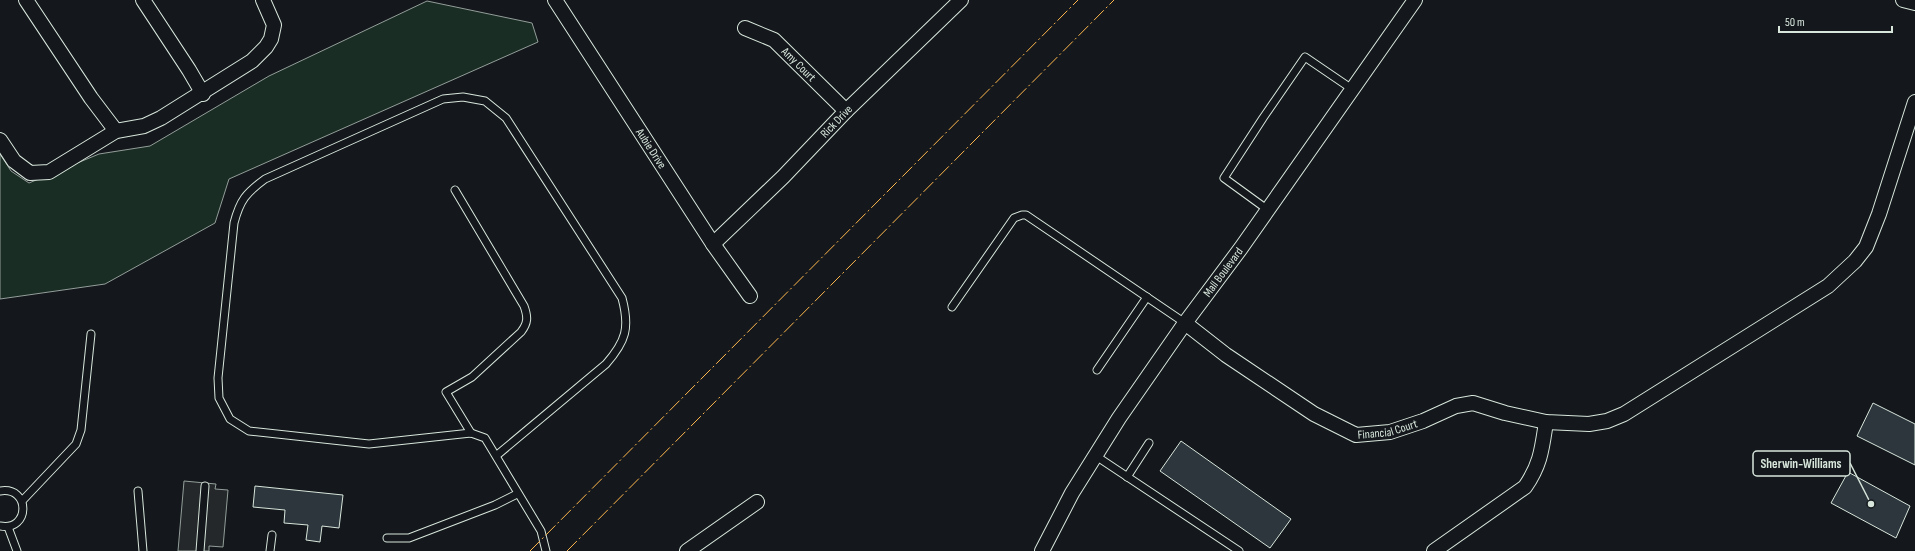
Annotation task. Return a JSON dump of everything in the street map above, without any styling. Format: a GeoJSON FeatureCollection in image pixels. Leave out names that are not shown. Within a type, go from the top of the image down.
{"type":"FeatureCollection","features":[{"type":"Feature","properties":{"kind":"street"},"geometry":{"type":"LineString","coordinates":[[26,0],[91,98],[116,130]]}},
{"type":"Feature","properties":{"kind":"street"},"geometry":{"type":"LineString","coordinates":[[143,0],[203,94]]}},
{"type":"Feature","properties":{"kind":"street"},"geometry":{"type":"LineString","coordinates":[[0,140],[14,161],[30,173],[49,172],[116,130],[144,126],[161,118],[203,94],[252,61],[266,47],[271,39],[274,25],[263,0]]}},
{"type":"Feature","properties":{"kind":"street","name":"Aubie Drive"},"geometry":{"type":"LineString","coordinates":[[555,0],[713,244],[750,296]]}},
{"type":"Feature","properties":{"kind":"street","name":"Rick Drive"},"geometry":{"type":"LineString","coordinates":[[713,244],[783,177],[846,111],[961,0]]}},
{"type":"Feature","properties":{"kind":"street","name":"Mall Boulevard"},"geometry":{"type":"LineString","coordinates":[[1042,551],[1072,493],[1120,418],[1185,323],[1268,210],[1415,0]]}},
{"type":"Feature","properties":{"kind":"street"},"geometry":{"type":"LineString","coordinates":[[1903,0],[1915,3]]}},
{"type":"Feature","properties":{"kind":"street","name":"Amy Court"},"geometry":{"type":"LineString","coordinates":[[745,28],[774,40],[846,111]]}},
{"type":"Feature","properties":{"kind":"street","name":"Financial Court"},"geometry":{"type":"LineString","coordinates":[[1185,323],[1226,355],[1314,414],[1356,435],[1390,432],[1423,421],[1456,406],[1473,403],[1505,413],[1546,422],[1589,424],[1607,421],[1624,414],[1828,286],[1855,261],[1866,247],[1879,214],[1915,102]]}},
{"type":"Feature","properties":{"kind":"street"},"geometry":{"type":"LineString","coordinates":[[1434,551],[1525,487],[1536,472],[1541,455],[1546,422]]}},
{"type":"Feature","properties":{"kind":"street"},"geometry":{"type":"LineString","coordinates":[[687,551],[757,502]]}},
{"type":"Feature","properties":{"kind":"lane"},"geometry":{"type":"LineString","coordinates":[[1268,210],[1224,178],[1305,57],[1352,89]]}},
{"type":"Feature","properties":{"kind":"lane"},"geometry":{"type":"LineString","coordinates":[[496,456],[606,364],[618,349],[626,332],[626,313],[622,298],[506,118],[485,101],[463,97],[443,99],[265,179],[249,190],[239,204],[234,223],[218,378],[219,398],[230,419],[249,431],[369,444],[471,432],[485,438],[541,532],[546,551]]}},
{"type":"Feature","properties":{"kind":"lane"},"geometry":{"type":"LineString","coordinates":[[455,190],[524,306],[527,315],[527,324],[521,332],[472,377],[446,392],[471,432]]}},
{"type":"Feature","properties":{"kind":"lane"},"geometry":{"type":"LineString","coordinates":[[952,307],[1014,218],[1022,214],[1026,215],[1185,323]]}},
{"type":"Feature","properties":{"kind":"lane"},"geometry":{"type":"LineString","coordinates":[[1098,370],[1147,297]]}},
{"type":"Feature","properties":{"kind":"lane"},"geometry":{"type":"LineString","coordinates":[[22,501],[76,444],[81,430],[91,334]]}},
{"type":"Feature","properties":{"kind":"lane"},"geometry":{"type":"LineString","coordinates":[[1127,477],[1149,443]]}},
{"type":"Feature","properties":{"kind":"lane"},"geometry":{"type":"LineString","coordinates":[[1096,456],[1239,551]]}},
{"type":"Feature","properties":{"kind":"lane"},"geometry":{"type":"LineString","coordinates":[[200,551],[205,486]]}},
{"type":"Feature","properties":{"kind":"lane"},"geometry":{"type":"LineString","coordinates":[[0,491],[14,493],[22,501],[23,507],[21,517],[13,525],[8,527],[0,526]]}},
{"type":"Feature","properties":{"kind":"lane"},"geometry":{"type":"LineString","coordinates":[[138,491],[143,551]]}},
{"type":"Feature","properties":{"kind":"lane"},"geometry":{"type":"LineString","coordinates":[[387,538],[409,538],[495,505],[517,494]]}},
{"type":"Feature","properties":{"kind":"lane"},"geometry":{"type":"LineString","coordinates":[[8,527],[17,551]]}},
{"type":"Feature","properties":{"kind":"lane"},"geometry":{"type":"LineString","coordinates":[[270,551],[272,535]]}},
{"type":"Feature","properties":{"kind":"green space"},"geometry":{"type":"Polygon","coordinates":[[[427,1],[532,23],[538,42],[229,179],[215,223],[105,284],[0,299],[0,154],[11,171],[29,183],[99,154],[150,146],[269,76],[427,1]]]}},
{"type":"Feature","properties":{"kind":"shaded area"},"geometry":{"type":"Polygon","coordinates":[[[184,481],[216,484],[215,489],[228,490],[223,547],[209,546],[209,551],[178,551],[184,481]]]}},
{"type":"Feature","properties":{"kind":"building"},"geometry":{"type":"Polygon","coordinates":[[[1873,403],[1915,424],[1915,465],[1857,436],[1873,403]]]}},
{"type":"Feature","properties":{"kind":"building"},"geometry":{"type":"Polygon","coordinates":[[[1181,441],[1291,519],[1270,548],[1160,471],[1181,441]]]}},
{"type":"Feature","properties":{"kind":"building"},"geometry":{"type":"Polygon","coordinates":[[[1848,472],[1910,506],[1896,538],[1831,503],[1848,472]]]}},
{"type":"Feature","properties":{"kind":"building"},"geometry":{"type":"Polygon","coordinates":[[[255,486],[343,495],[339,528],[322,526],[320,542],[306,540],[308,525],[284,523],[285,510],[253,507],[255,486]]]}},
{"type":"Feature","properties":{"kind":"power"},"geometry":{"type":"LineString","coordinates":[[530,551],[1078,0]]}},
{"type":"Feature","properties":{"kind":"power"},"geometry":{"type":"LineString","coordinates":[[567,551],[1114,0]]}},
{"type":"Feature","properties":{"kind":"place","name":"Sherwin-Williams"},"geometry":{"type":"Point","coordinates":[1871,504]}}]}
